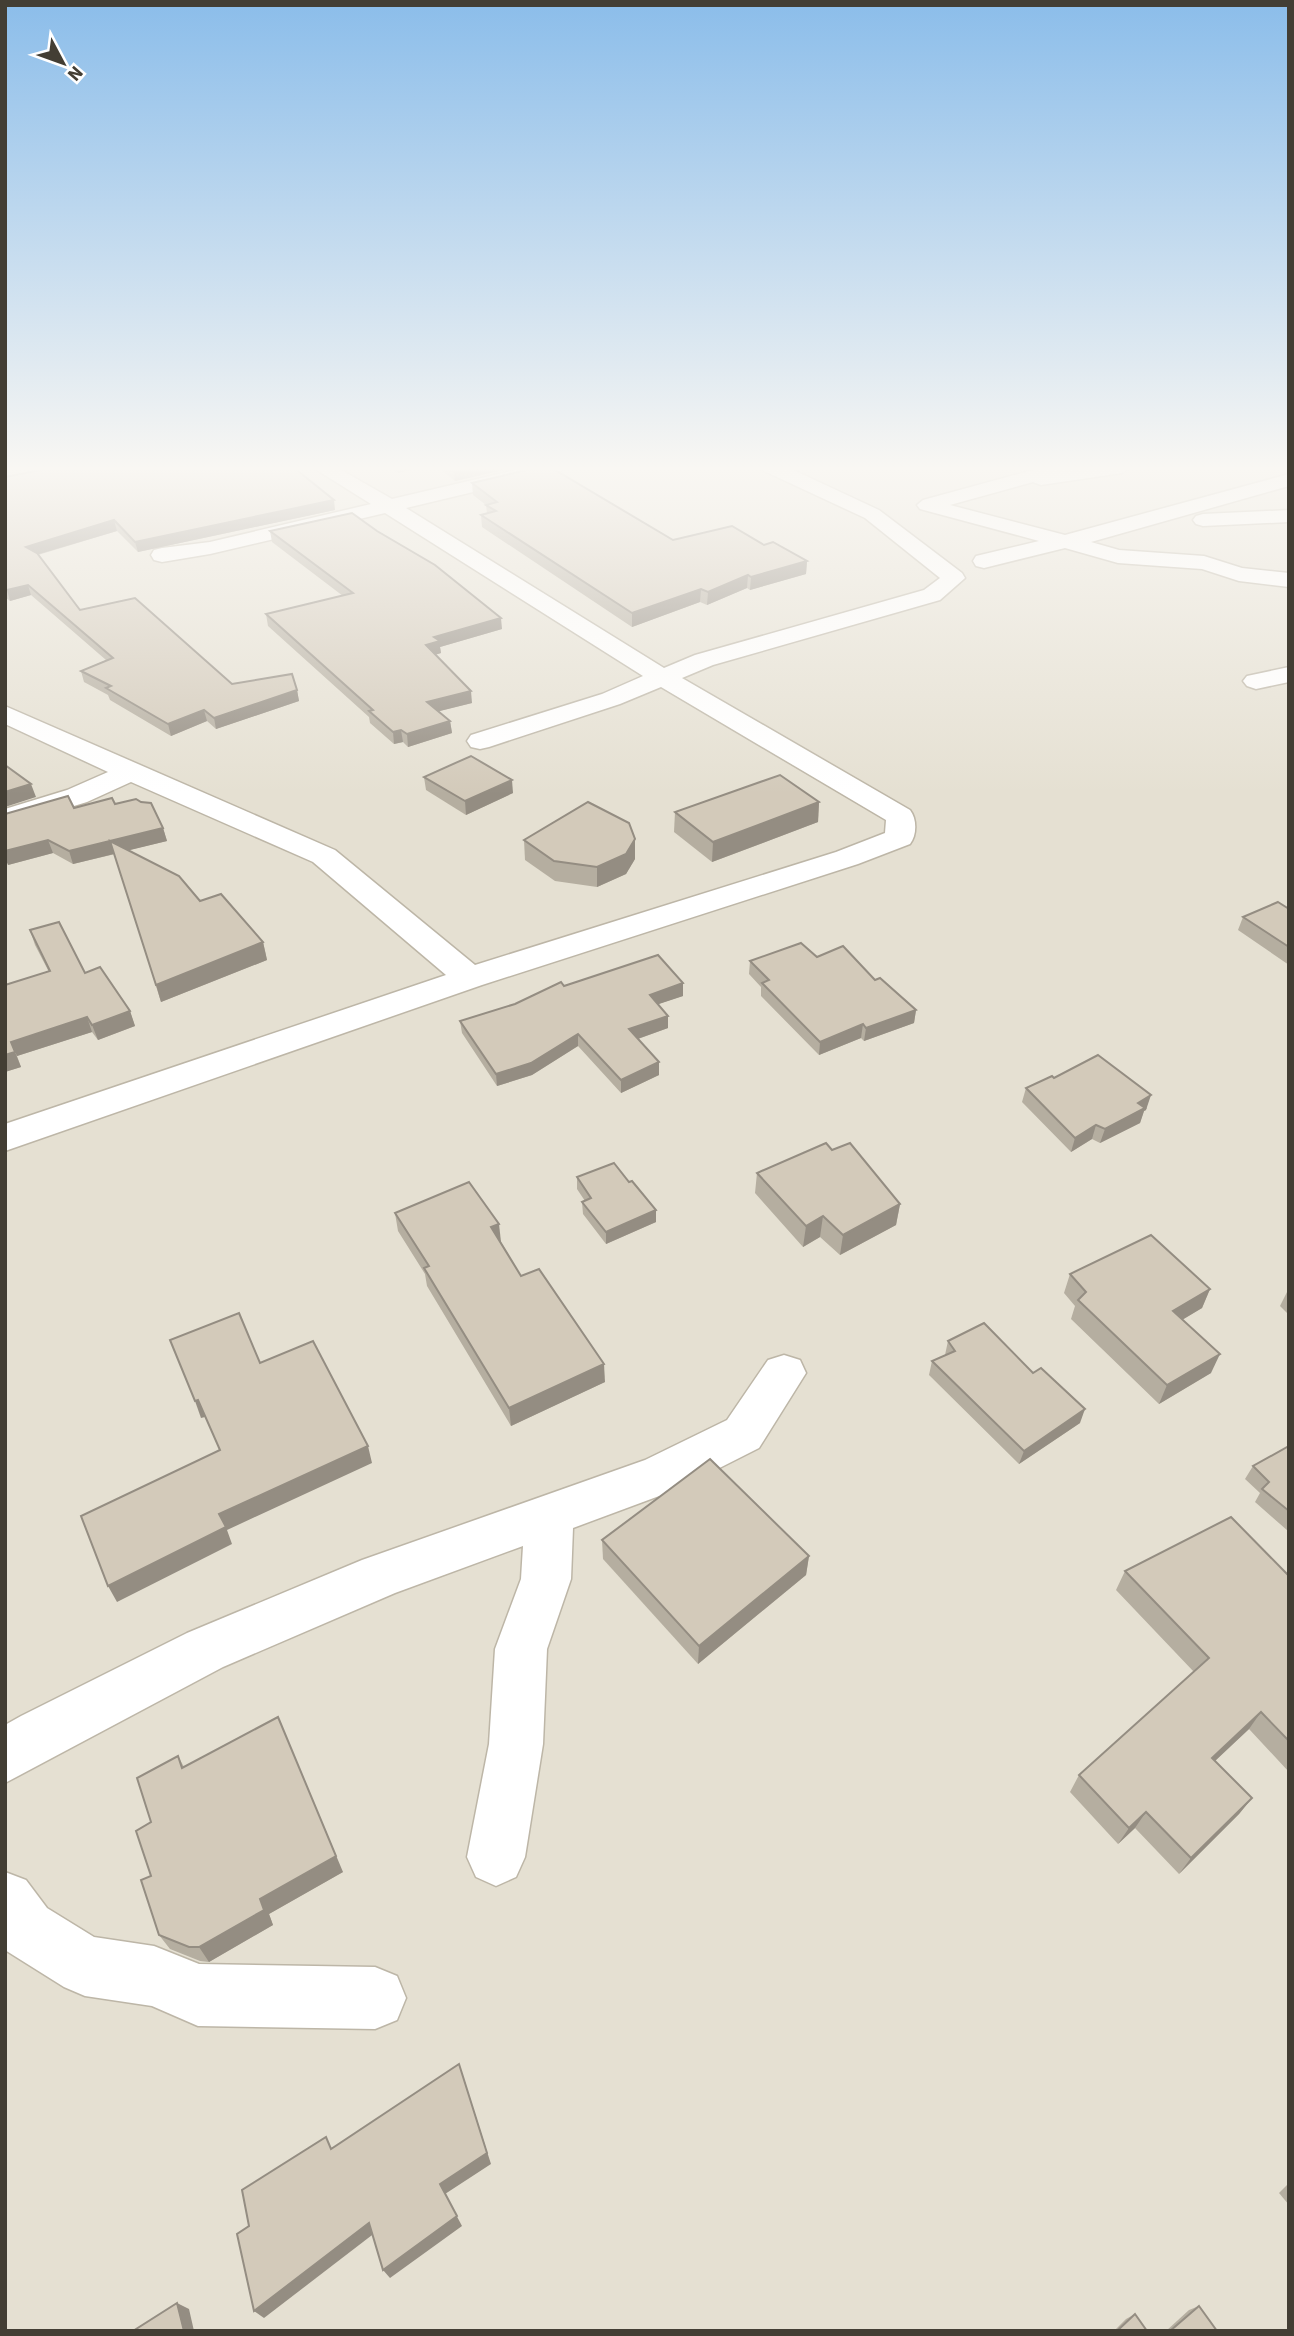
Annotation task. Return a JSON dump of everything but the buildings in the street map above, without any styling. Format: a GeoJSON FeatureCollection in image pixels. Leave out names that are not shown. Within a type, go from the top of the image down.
{"type":"FeatureCollection","features":[{"type":"Feature","properties":{"kind":"street"},"geometry":{"type":"LineString","coordinates":[[5,1138],[470,978],[847,858],[900,838],[900,816],[664,679],[500,576]]}},
{"type":"Feature","properties":{"kind":"street"},"geometry":{"type":"LineString","coordinates":[[480,741],[611,699],[704,660],[932,595],[954,578],[951,576]]}},
{"type":"Feature","properties":{"kind":"street"},"geometry":{"type":"LineString","coordinates":[[1255,576],[1289,580]]}},
{"type":"Feature","properties":{"kind":"street"},"geometry":{"type":"LineString","coordinates":[[1256,681],[1289,674]]}},
{"type":"Feature","properties":{"kind":"street"},"geometry":{"type":"LineString","coordinates":[[5,714],[324,856],[470,978]]}},
{"type":"Feature","properties":{"kind":"street"},"geometry":{"type":"LineString","coordinates":[[5,818],[77,796],[131,772]]}},
{"type":"Feature","properties":{"kind":"street"},"geometry":{"type":"LineString","coordinates":[[5,1756],[40,1735],[205,1650],[380,1576],[661,1475],[743,1434],[784,1373]]}},
{"type":"Feature","properties":{"kind":"street"},"geometry":{"type":"LineString","coordinates":[[496,1857],[516,1744],[521,1649],[546,1579],[549,1514]]}},
{"type":"Feature","properties":{"kind":"street"},"geometry":{"type":"LineString","coordinates":[[5,1901],[26,1929],[85,1966],[154,1976],[198,1995],[375,1998]]}},
{"type":"Feature","properties":{"kind":"shaded area"},"geometry":{"type":"Polygon","coordinates":[[[5,576],[1289,576],[1289,2331],[5,2331],[5,576]]]}}]}
